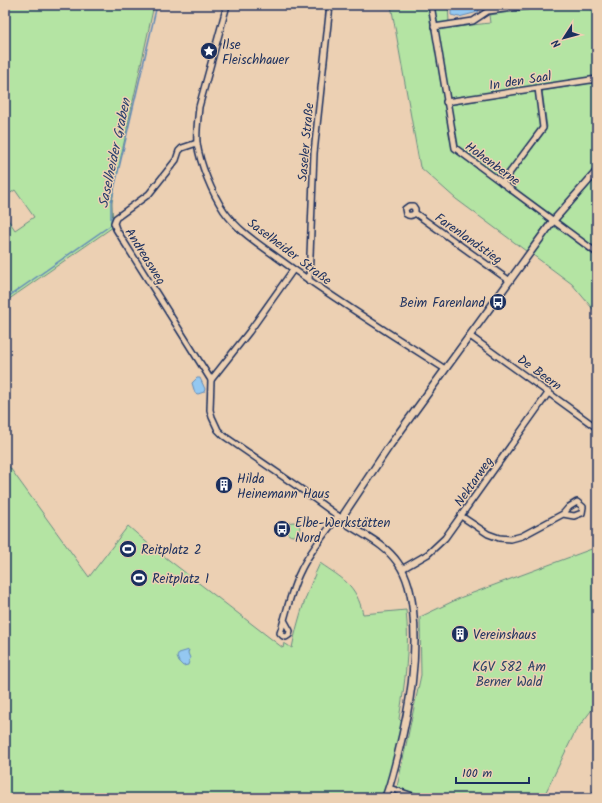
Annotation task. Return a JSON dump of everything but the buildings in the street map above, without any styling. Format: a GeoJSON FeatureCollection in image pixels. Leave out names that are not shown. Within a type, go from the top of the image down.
{"type":"FeatureCollection","features":[{"type":"Feature","properties":{"kind":"street","name":"Saselheider Straße"},"geometry":{"type":"LineString","coordinates":[[227,5],[199,107],[197,143],[201,161],[213,190],[224,211],[246,234],[293,270],[445,369]]}},
{"type":"Feature","properties":{"kind":"street","name":"Saseler Straße"},"geometry":{"type":"LineString","coordinates":[[309,281],[314,153],[330,5]]}},
{"type":"Feature","properties":{"kind":"street","name":"Hohenberne"},"geometry":{"type":"LineString","coordinates":[[431,5],[454,148],[597,253]]}},
{"type":"Feature","properties":{"kind":"street"},"geometry":{"type":"LineString","coordinates":[[434,27],[473,21],[488,11],[536,5]]}},
{"type":"Feature","properties":{"kind":"street","name":"In den Saal"},"geometry":{"type":"LineString","coordinates":[[446,102],[597,79]]}},
{"type":"Feature","properties":{"kind":"street"},"geometry":{"type":"LineString","coordinates":[[502,183],[544,128],[538,88]]}},
{"type":"Feature","properties":{"kind":"street","name":"Andreasweg"},"geometry":{"type":"LineString","coordinates":[[197,143],[182,148],[179,151],[176,160],[149,194],[116,218],[114,223],[116,229],[211,380]]}},
{"type":"Feature","properties":{"kind":"street"},"geometry":{"type":"LineString","coordinates":[[284,620],[295,582],[302,567],[322,538],[341,517],[388,448],[553,221],[597,171]]}},
{"type":"Feature","properties":{"kind":"street","name":"Farenlandstieg"},"geometry":{"type":"LineString","coordinates":[[415,213],[510,281]]}},
{"type":"Feature","properties":{"kind":"street"},"geometry":{"type":"LineString","coordinates":[[293,270],[249,332],[211,380],[210,410],[218,430],[224,436],[341,517],[346,523],[385,548],[402,569],[409,589],[412,604],[415,642],[414,669],[410,700],[403,734],[385,798]]}},
{"type":"Feature","properties":{"kind":"street","name":"De Beern"},"geometry":{"type":"LineString","coordinates":[[470,336],[597,428]]}},
{"type":"Feature","properties":{"kind":"street","name":"Nektarweg"},"geometry":{"type":"LineString","coordinates":[[402,569],[428,554],[445,538],[549,392]]}},
{"type":"Feature","properties":{"kind":"street"},"geometry":{"type":"LineString","coordinates":[[461,516],[488,534],[499,538],[511,539],[522,536],[563,514]]}},
{"type":"Feature","properties":{"kind":"street"},"geometry":{"type":"LineString","coordinates":[[389,788],[419,798]]}},
{"type":"Feature","properties":{"kind":"street"},"geometry":{"type":"LineString","coordinates":[[595,798],[597,792]]}},
{"type":"Feature","properties":{"kind":"green space"},"geometry":{"type":"Polygon","coordinates":[[[5,5],[154,5],[115,184],[112,203],[113,227],[5,302],[5,215],[15,230],[34,217],[15,190],[5,197],[5,5]]]}},
{"type":"Feature","properties":{"kind":"green space"},"geometry":{"type":"Polygon","coordinates":[[[391,5],[428,5],[452,149],[548,221],[526,251],[456,199],[420,167],[391,5]]]}},
{"type":"Feature","properties":{"kind":"green space"},"geometry":{"type":"Polygon","coordinates":[[[434,5],[448,5],[449,22],[437,24],[434,5]]]}},
{"type":"Feature","properties":{"kind":"green space"},"geometry":{"type":"Polygon","coordinates":[[[563,5],[597,5],[597,76],[448,99],[437,29],[490,23],[489,15],[563,5]]]}},
{"type":"Feature","properties":{"kind":"green space"},"geometry":{"type":"Polygon","coordinates":[[[597,82],[597,165],[554,215],[552,215],[507,182],[547,127],[542,91],[597,82]]]}},
{"type":"Feature","properties":{"kind":"green space"},"geometry":{"type":"Polygon","coordinates":[[[535,91],[541,124],[540,130],[503,179],[500,179],[456,145],[449,105],[535,91]]]}},
{"type":"Feature","properties":{"kind":"green space"},"geometry":{"type":"Polygon","coordinates":[[[597,177],[597,250],[559,220],[597,177]]]}},
{"type":"Feature","properties":{"kind":"green space"},"geometry":{"type":"Polygon","coordinates":[[[553,227],[557,227],[597,258],[597,314],[572,284],[533,255],[553,227]]]}},
{"type":"Feature","properties":{"kind":"green space"},"geometry":{"type":"Polygon","coordinates":[[[5,461],[89,577],[128,526],[152,547],[283,648],[284,643],[292,648],[303,605],[320,563],[348,583],[357,596],[363,614],[406,610],[407,651],[399,719],[402,722],[390,775],[382,798],[5,798],[5,461]]]}},
{"type":"Feature","properties":{"kind":"green space"},"geometry":{"type":"Polygon","coordinates":[[[293,522],[298,524],[300,529],[298,534],[293,536],[288,534],[286,529],[288,524],[293,522]]]}},
{"type":"Feature","properties":{"kind":"green space","name":"KGV 582 Am Berner Wald"},"geometry":{"type":"Polygon","coordinates":[[[597,547],[597,703],[575,732],[543,798],[428,798],[397,787],[421,675],[420,617],[462,597],[597,547]]]}},
{"type":"Feature","properties":{"kind":"water"},"geometry":{"type":"Polygon","coordinates":[[[455,5],[481,6],[478,12],[459,17],[451,15],[451,8],[455,5]]]}},
{"type":"Feature","properties":{"kind":"water"},"geometry":{"type":"Polygon","coordinates":[[[197,378],[200,378],[205,389],[204,392],[198,394],[195,393],[192,383],[197,378]]]}},
{"type":"Feature","properties":{"kind":"water"},"geometry":{"type":"Polygon","coordinates":[[[189,650],[188,653],[190,658],[188,665],[183,666],[177,657],[179,653],[189,650]]]}},
{"type":"Feature","properties":{"kind":"waterway","name":"Saselheider Graben"},"geometry":{"type":"LineString","coordinates":[[5,299],[111,225],[111,202],[157,5]]}},
{"type":"Feature","properties":{"kind":"place","name":"Ilse Fleischhauer"},"geometry":{"type":"Point","coordinates":[209,51]}},
{"type":"Feature","properties":{"kind":"place","name":"Beim Farenland"},"geometry":{"type":"Point","coordinates":[498,302]}},
{"type":"Feature","properties":{"kind":"place","name":"Hilda Heinemann Haus"},"geometry":{"type":"Point","coordinates":[224,485]}},
{"type":"Feature","properties":{"kind":"place","name":"Elbe-Werkstätten Nord"},"geometry":{"type":"Point","coordinates":[282,529]}},
{"type":"Feature","properties":{"kind":"place","name":"Reitplatz 2"},"geometry":{"type":"Point","coordinates":[128,549]}},
{"type":"Feature","properties":{"kind":"place","name":"Reitplatz 1"},"geometry":{"type":"Point","coordinates":[139,578]}},
{"type":"Feature","properties":{"kind":"place","name":"Vereinshaus"},"geometry":{"type":"Point","coordinates":[460,634]}}]}
